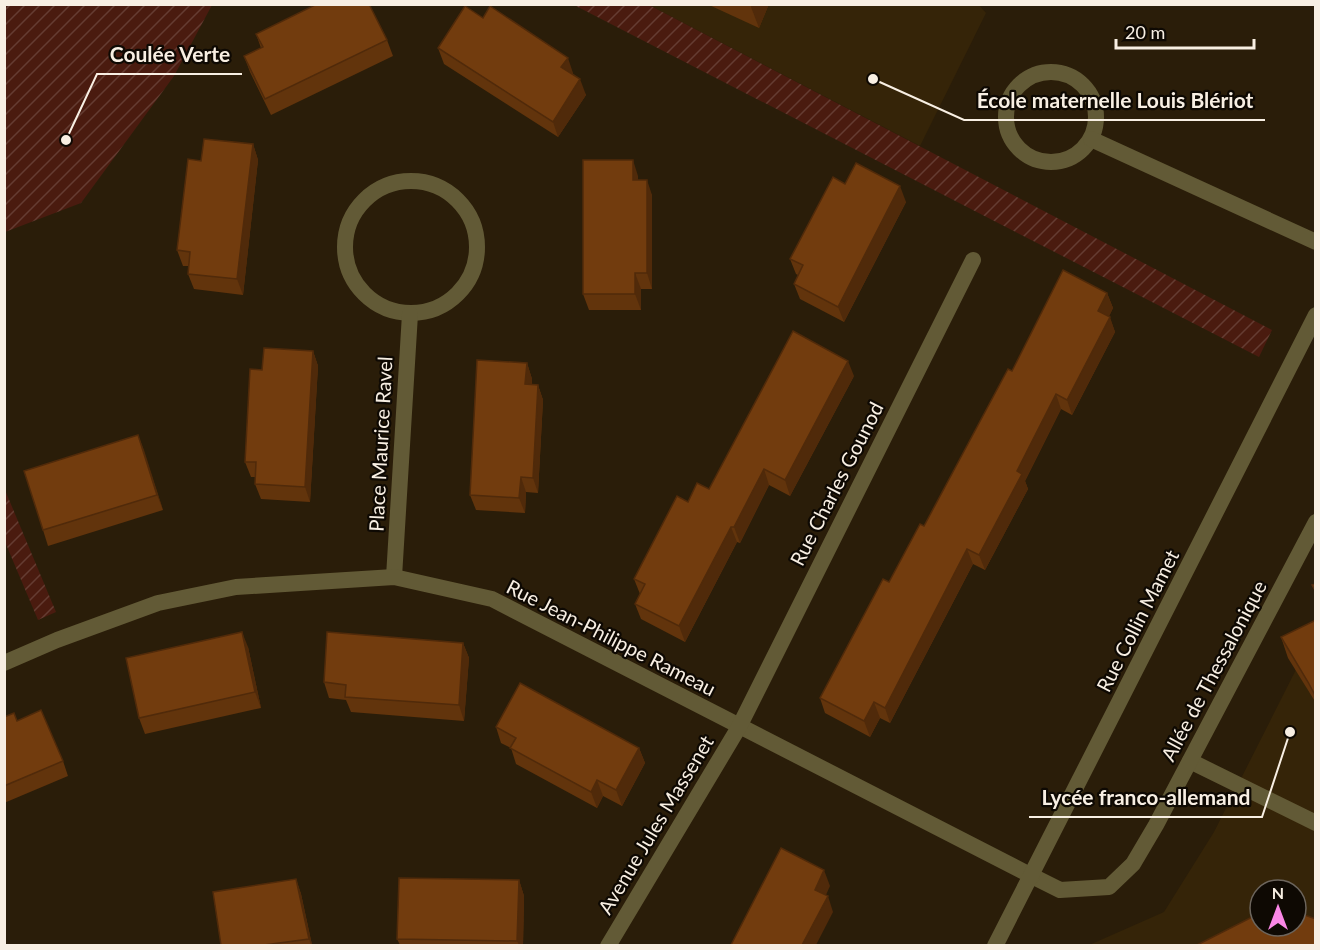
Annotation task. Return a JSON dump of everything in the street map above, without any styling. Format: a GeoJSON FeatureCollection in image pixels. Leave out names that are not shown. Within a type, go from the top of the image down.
{"type":"FeatureCollection","features":[{"type":"Feature","properties":{"kind":"street"},"geometry":{"type":"LineString","coordinates":[[1041,72],[1070,75],[1083,84],[1092,96],[1097,110],[1096,125],[1091,139],[1082,151],[1069,159],[1054,162],[1033,157],[1015,144],[1008,131],[1006,116],[1008,101],[1016,88],[1027,78],[1041,72]]}},
{"type":"Feature","properties":{"kind":"street"},"geometry":{"type":"LineString","coordinates":[[1091,139],[1316,242]]}},
{"type":"Feature","properties":{"kind":"street"},"geometry":{"type":"LineString","coordinates":[[405,180],[427,182],[447,191],[464,205],[474,224],[478,245],[476,266],[466,286],[450,302],[431,311],[410,314],[387,310],[368,298],[354,281],[345,260],[345,238],[351,217],[365,198],[383,186],[405,180]]}},
{"type":"Feature","properties":{"kind":"street","name":"Rue Charles Gounod"},"geometry":{"type":"LineString","coordinates":[[739,727],[973,260]]}},
{"type":"Feature","properties":{"kind":"street","name":"Place Maurice Ravel"},"geometry":{"type":"LineString","coordinates":[[394,577],[410,314]]}},
{"type":"Feature","properties":{"kind":"street","name":"Rue Collin Mamet"},"geometry":{"type":"LineString","coordinates":[[995,945],[1316,315]]}},
{"type":"Feature","properties":{"kind":"street","name":"Allée de Thessalonique"},"geometry":{"type":"LineString","coordinates":[[1032,876],[1060,890],[1109,887],[1133,864],[1316,522]]}},
{"type":"Feature","properties":{"kind":"street","name":"Rue Jean-Philippe Rameau"},"geometry":{"type":"LineString","coordinates":[[4,663],[57,640],[158,603],[236,587],[394,577],[492,599],[1032,876]]}},
{"type":"Feature","properties":{"kind":"street","name":"Avenue Jules Massenet"},"geometry":{"type":"LineString","coordinates":[[608,945],[739,727]]}},
{"type":"Feature","properties":{"kind":"street"},"geometry":{"type":"LineString","coordinates":[[1190,761],[1316,823]]}},
{"type":"Feature","properties":{"kind":"shaded area"},"geometry":{"type":"Polygon","coordinates":[[[5,4],[212,5],[174,76],[81,203],[5,232],[5,4]]]}},
{"type":"Feature","properties":{"kind":"shaded area"},"geometry":{"type":"Polygon","coordinates":[[[978,4],[986,13],[920,146],[649,5],[978,4]]]}},
{"type":"Feature","properties":{"kind":"shaded area"},"geometry":{"type":"Polygon","coordinates":[[[574,5],[649,5],[1272,330],[1259,357],[574,5]]]}},
{"type":"Feature","properties":{"kind":"shaded area"},"geometry":{"type":"Polygon","coordinates":[[[5,490],[56,612],[38,620],[5,542],[5,490]]]}},
{"type":"Feature","properties":{"kind":"shaded area"},"geometry":{"type":"Polygon","coordinates":[[[1315,632],[1315,945],[1087,946],[1164,912],[1214,832],[1315,632]]]}},
{"type":"Feature","properties":{"kind":"building"},"geometry":{"type":"Polygon","coordinates":[[[317,4],[369,4],[387,40],[265,99],[244,56],[263,47],[256,34],[317,4]]]}},
{"type":"Feature","properties":{"kind":"building"},"geometry":{"type":"Polygon","coordinates":[[[465,6],[483,18],[490,6],[568,58],[561,67],[580,79],[553,122],[438,48],[465,6]]]}},
{"type":"Feature","properties":{"kind":"building"},"geometry":{"type":"Polygon","coordinates":[[[204,139],[253,144],[237,279],[188,274],[190,252],[177,250],[188,159],[201,161],[204,139]]]}},
{"type":"Feature","properties":{"kind":"building"},"geometry":{"type":"Polygon","coordinates":[[[583,160],[633,160],[633,180],[647,180],[647,273],[635,273],[635,294],[583,294],[583,160]]]}},
{"type":"Feature","properties":{"kind":"building"},"geometry":{"type":"Polygon","coordinates":[[[856,163],[900,186],[838,307],[794,284],[803,265],[790,259],[833,177],[845,184],[856,163]]]}},
{"type":"Feature","properties":{"kind":"building"},"geometry":{"type":"Polygon","coordinates":[[[1063,270],[1107,293],[1098,311],[1110,317],[1067,400],[1056,394],[1017,471],[1022,474],[979,555],[967,549],[885,708],[874,702],[864,721],[820,698],[883,579],[889,582],[920,524],[924,526],[1008,369],[1012,371],[1063,270]]]}},
{"type":"Feature","properties":{"kind":"building"},"geometry":{"type":"Polygon","coordinates":[[[793,331],[848,361],[785,480],[764,469],[679,626],[635,604],[645,584],[634,579],[677,496],[688,502],[697,483],[709,489],[793,331]]]}},
{"type":"Feature","properties":{"kind":"building"},"geometry":{"type":"Polygon","coordinates":[[[264,348],[313,351],[305,487],[255,484],[256,462],[245,462],[250,369],[262,370],[264,348]]]}},
{"type":"Feature","properties":{"kind":"building"},"geometry":{"type":"Polygon","coordinates":[[[477,360],[527,363],[525,384],[538,385],[533,478],[521,477],[519,498],[470,495],[477,360]]]}},
{"type":"Feature","properties":{"kind":"building"},"geometry":{"type":"Polygon","coordinates":[[[138,435],[157,495],[43,530],[24,471],[138,435]]]}},
{"type":"Feature","properties":{"kind":"building"},"geometry":{"type":"Polygon","coordinates":[[[1316,620],[1316,697],[1281,637],[1316,620]]]}},
{"type":"Feature","properties":{"kind":"building"},"geometry":{"type":"Polygon","coordinates":[[[242,632],[255,692],[139,718],[126,658],[242,632]]]}},
{"type":"Feature","properties":{"kind":"building"},"geometry":{"type":"Polygon","coordinates":[[[327,632],[463,643],[459,705],[345,697],[346,685],[324,682],[327,632]]]}},
{"type":"Feature","properties":{"kind":"building"},"geometry":{"type":"Polygon","coordinates":[[[520,683],[639,748],[616,790],[597,780],[591,792],[510,748],[516,738],[496,727],[520,683]]]}},
{"type":"Feature","properties":{"kind":"building"},"geometry":{"type":"Polygon","coordinates":[[[41,710],[63,761],[4,786],[4,717],[14,713],[17,721],[41,710]]]}},
{"type":"Feature","properties":{"kind":"building"},"geometry":{"type":"Polygon","coordinates":[[[781,848],[824,870],[815,890],[828,896],[802,945],[731,945],[781,848]]]}},
{"type":"Feature","properties":{"kind":"building"},"geometry":{"type":"Polygon","coordinates":[[[399,878],[519,880],[517,941],[397,939],[399,878]]]}},
{"type":"Feature","properties":{"kind":"building"},"geometry":{"type":"Polygon","coordinates":[[[296,879],[309,939],[264,945],[221,945],[213,892],[296,879]]]}},
{"type":"Feature","properties":{"kind":"building"},"geometry":{"type":"Polygon","coordinates":[[[1308,916],[1316,919],[1316,945],[1197,945],[1248,919],[1248,938],[1308,938],[1308,916]]]}},
{"type":"Feature","properties":{"kind":"place","name":"École maternelle Louis Blériot"},"geometry":{"type":"Point","coordinates":[873,79]}},
{"type":"Feature","properties":{"kind":"place","name":"Coulée Verte"},"geometry":{"type":"Point","coordinates":[66,140]}},
{"type":"Feature","properties":{"kind":"place","name":"Lycée franco-allemand"},"geometry":{"type":"Point","coordinates":[1290,732]}}]}
